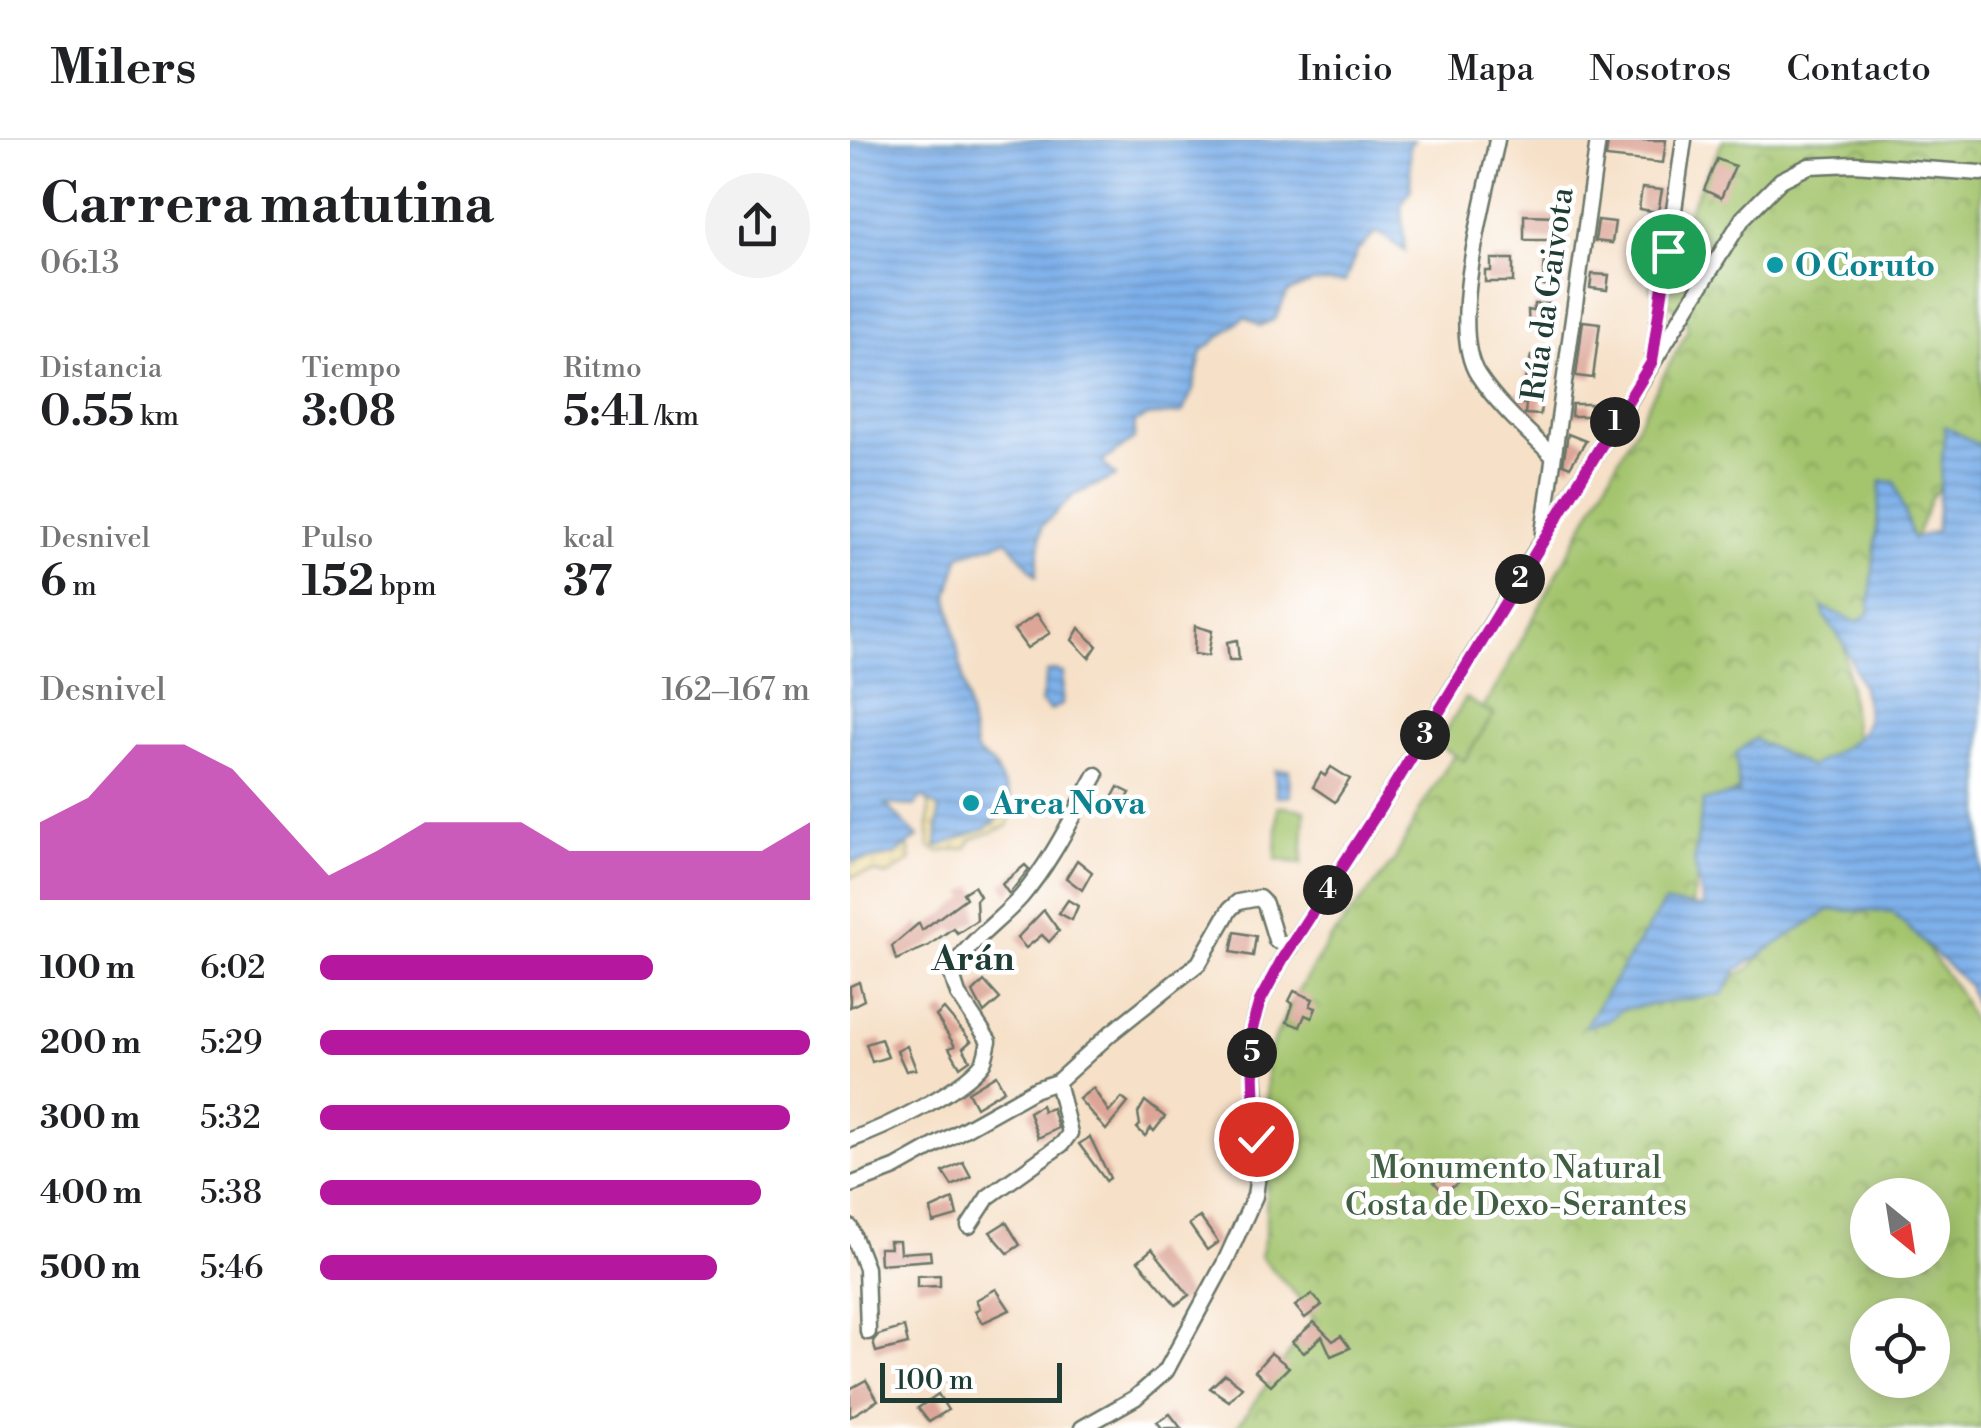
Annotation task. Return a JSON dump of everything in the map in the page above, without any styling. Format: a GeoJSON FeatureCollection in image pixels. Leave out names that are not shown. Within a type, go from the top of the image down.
{"type":"FeatureCollection","features":[{"type":"Feature","properties":{"kind":"street","name":"Rúa da Gaivota"},"geometry":{"type":"LineString","coordinates":[[1497,140],[1464,308],[1464,338],[1479,377],[1552,455]]}},
{"type":"Feature","properties":{"kind":"street","name":"Rúa da Gaivota"},"geometry":{"type":"LineString","coordinates":[[1543,539],[1598,140]]}},
{"type":"Feature","properties":{"kind":"street"},"geometry":{"type":"LineString","coordinates":[[1652,362],[1684,140]]}},
{"type":"Feature","properties":{"kind":"street"},"geometry":{"type":"LineString","coordinates":[[1082,1428],[1136,1398],[1166,1371],[1255,1196],[1259,1167],[1252,1028],[1260,1001],[1743,218],[1781,180],[1817,165],[1981,173]]}},
{"type":"Feature","properties":{"kind":"street"},"geometry":{"type":"LineString","coordinates":[[850,1140],[884,1128],[946,1092],[984,1062],[989,1041],[958,994],[951,972],[959,957],[1020,899],[1041,871],[1096,775]]}},
{"type":"Feature","properties":{"kind":"street"},"geometry":{"type":"LineString","coordinates":[[850,1186],[895,1168],[1036,1088],[1057,1082],[1199,963],[1230,909],[1259,898],[1265,904],[1276,940],[1290,948]]}},
{"type":"Feature","properties":{"kind":"street"},"geometry":{"type":"LineString","coordinates":[[969,1226],[988,1197],[1062,1144],[1070,1133],[1057,1082]]}},
{"type":"Feature","properties":{"kind":"street"},"geometry":{"type":"LineString","coordinates":[[850,1228],[866,1268],[868,1332]]}},
{"type":"Feature","properties":{"kind":"sand","name":"Area Nova"},"geometry":{"type":"Polygon","coordinates":[[[929,778],[1009,797],[1015,807],[1008,826],[972,839],[966,848],[938,852],[929,847],[929,778]]]}},
{"type":"Feature","properties":{"kind":"sand"},"geometry":{"type":"Polygon","coordinates":[[[850,779],[905,831],[911,860],[887,876],[874,872],[850,877],[850,779]]]}},
{"type":"Feature","properties":{"kind":"green space","name":"Monumento Natural Costa de Dexo-Serantes"},"geometry":{"type":"Polygon","coordinates":[[[1723,140],[1981,140],[1981,476],[1951,477],[1932,496],[1903,567],[1844,646],[1856,743],[1804,776],[1750,782],[1711,809],[1692,904],[1662,937],[1704,992],[1750,968],[1772,943],[1823,914],[1859,880],[1919,937],[1959,993],[1981,1039],[1981,1428],[1236,1428],[1313,1320],[1310,1310],[1260,1256],[1266,1233],[1267,1056],[1291,1003],[1330,939],[1394,861],[1421,808],[1498,684],[1688,330],[1685,317],[1650,289],[1723,140]]]}},
{"type":"Feature","properties":{"kind":"green space"},"geometry":{"type":"Polygon","coordinates":[[[1466,698],[1493,715],[1464,761],[1437,744],[1466,698]]]}},
{"type":"Feature","properties":{"kind":"green space"},"geometry":{"type":"Polygon","coordinates":[[[1278,806],[1305,810],[1302,864],[1276,859],[1278,806]]]}},
{"type":"Feature","properties":{"kind":"water"},"geometry":{"type":"Polygon","coordinates":[[[850,140],[1414,140],[1409,146],[1411,189],[1401,205],[1405,251],[1377,232],[1357,251],[1345,282],[1313,282],[1288,292],[1275,319],[1260,326],[1245,317],[1202,351],[1193,390],[1182,413],[1148,416],[1135,422],[1134,439],[1102,462],[1116,476],[1074,495],[1042,526],[1036,576],[1007,540],[960,555],[948,595],[976,752],[993,765],[1015,807],[984,829],[937,847],[939,809],[922,797],[915,806],[885,804],[918,837],[895,855],[855,862],[850,860],[850,140]]]}},
{"type":"Feature","properties":{"kind":"water"},"geometry":{"type":"Polygon","coordinates":[[[1945,426],[1981,446],[1981,1023],[1968,985],[1892,912],[1829,910],[1737,970],[1723,994],[1623,1009],[1605,1022],[1584,1027],[1664,903],[1704,907],[1694,862],[1703,801],[1739,793],[1736,753],[1754,739],[1810,767],[1860,734],[1867,712],[1865,697],[1847,650],[1822,607],[1857,622],[1869,613],[1881,481],[1895,482],[1913,539],[1936,531],[1945,426]]]}},
{"type":"Feature","properties":{"kind":"water"},"geometry":{"type":"Polygon","coordinates":[[[1047,672],[1063,673],[1062,705],[1050,710],[1041,702],[1047,672]]]}},
{"type":"Feature","properties":{"kind":"water"},"geometry":{"type":"Polygon","coordinates":[[[1275,770],[1289,770],[1290,796],[1276,796],[1275,770]]]}},
{"type":"Feature","properties":{"kind":"building"},"geometry":{"type":"Polygon","coordinates":[[[1608,140],[1666,140],[1663,163],[1606,157],[1608,140]]]}},
{"type":"Feature","properties":{"kind":"building"},"geometry":{"type":"Polygon","coordinates":[[[1717,159],[1735,166],[1721,198],[1704,190],[1717,159]]]}},
{"type":"Feature","properties":{"kind":"building"},"geometry":{"type":"Polygon","coordinates":[[[1642,188],[1662,190],[1658,212],[1639,209],[1642,188]]]}},
{"type":"Feature","properties":{"kind":"building"},"geometry":{"type":"Polygon","coordinates":[[[1524,215],[1557,216],[1558,240],[1524,240],[1524,215]]]}},
{"type":"Feature","properties":{"kind":"building"},"geometry":{"type":"Polygon","coordinates":[[[1598,220],[1615,222],[1612,243],[1595,241],[1598,220]]]}},
{"type":"Feature","properties":{"kind":"building"},"geometry":{"type":"Polygon","coordinates":[[[1545,258],[1562,259],[1560,286],[1543,285],[1545,258]]]}},
{"type":"Feature","properties":{"kind":"building"},"geometry":{"type":"Polygon","coordinates":[[[1491,259],[1513,259],[1513,282],[1485,282],[1485,271],[1491,271],[1491,259]]]}},
{"type":"Feature","properties":{"kind":"building"},"geometry":{"type":"Polygon","coordinates":[[[1592,274],[1609,275],[1607,290],[1590,288],[1592,274]]]}},
{"type":"Feature","properties":{"kind":"building"},"geometry":{"type":"Polygon","coordinates":[[[1534,304],[1551,304],[1550,331],[1529,331],[1528,310],[1533,311],[1534,304]]]}},
{"type":"Feature","properties":{"kind":"building"},"geometry":{"type":"Polygon","coordinates":[[[1583,321],[1600,323],[1593,378],[1576,376],[1583,321]]]}},
{"type":"Feature","properties":{"kind":"building"},"geometry":{"type":"Polygon","coordinates":[[[1531,356],[1552,356],[1549,379],[1544,379],[1540,415],[1525,414],[1526,404],[1516,403],[1531,356]]]}},
{"type":"Feature","properties":{"kind":"building"},"geometry":{"type":"Polygon","coordinates":[[[1572,404],[1591,404],[1591,416],[1571,416],[1572,404]]]}},
{"type":"Feature","properties":{"kind":"building"},"geometry":{"type":"Polygon","coordinates":[[[1568,434],[1586,441],[1570,467],[1563,464],[1568,434]]]}},
{"type":"Feature","properties":{"kind":"building"},"geometry":{"type":"Polygon","coordinates":[[[1037,614],[1050,633],[1027,648],[1014,630],[1037,614]]]}},
{"type":"Feature","properties":{"kind":"building"},"geometry":{"type":"Polygon","coordinates":[[[1195,626],[1212,631],[1208,656],[1194,654],[1195,626]]]}},
{"type":"Feature","properties":{"kind":"building"},"geometry":{"type":"Polygon","coordinates":[[[1079,628],[1097,646],[1089,658],[1072,640],[1079,628]]]}},
{"type":"Feature","properties":{"kind":"building"},"geometry":{"type":"Polygon","coordinates":[[[1237,640],[1239,660],[1229,660],[1227,642],[1237,640]]]}},
{"type":"Feature","properties":{"kind":"building"},"geometry":{"type":"Polygon","coordinates":[[[1331,767],[1350,779],[1335,802],[1313,787],[1321,773],[1325,776],[1331,767]]]}},
{"type":"Feature","properties":{"kind":"building"},"geometry":{"type":"Polygon","coordinates":[[[1118,787],[1130,793],[1122,807],[1111,800],[1118,787]]]}},
{"type":"Feature","properties":{"kind":"building"},"geometry":{"type":"Polygon","coordinates":[[[1077,860],[1092,872],[1082,890],[1066,878],[1077,860]]]}},
{"type":"Feature","properties":{"kind":"building"},"geometry":{"type":"Polygon","coordinates":[[[1025,865],[1029,869],[1009,894],[1002,884],[1025,865]]]}},
{"type":"Feature","properties":{"kind":"building"},"geometry":{"type":"Polygon","coordinates":[[[974,886],[980,896],[976,900],[977,920],[957,933],[953,928],[928,946],[896,960],[892,946],[919,923],[922,930],[966,898],[963,893],[974,886]]]}},
{"type":"Feature","properties":{"kind":"building"},"geometry":{"type":"Polygon","coordinates":[[[1068,900],[1078,906],[1072,920],[1059,913],[1068,900]]]}},
{"type":"Feature","properties":{"kind":"building"},"geometry":{"type":"Polygon","coordinates":[[[1044,910],[1059,931],[1049,942],[1042,935],[1026,948],[1017,938],[1044,910]]]}},
{"type":"Feature","properties":{"kind":"building"},"geometry":{"type":"Polygon","coordinates":[[[1235,932],[1256,936],[1253,956],[1231,952],[1235,932]]]}},
{"type":"Feature","properties":{"kind":"building"},"geometry":{"type":"Polygon","coordinates":[[[984,981],[1000,999],[984,1013],[973,992],[984,981]]]}},
{"type":"Feature","properties":{"kind":"building"},"geometry":{"type":"Polygon","coordinates":[[[859,982],[864,1000],[850,1007],[850,986],[859,982]]]}},
{"type":"Feature","properties":{"kind":"building"},"geometry":{"type":"Polygon","coordinates":[[[1294,991],[1313,999],[1310,1006],[1316,1008],[1312,1018],[1305,1015],[1300,1027],[1287,1022],[1294,991]]]}},
{"type":"Feature","properties":{"kind":"building"},"geometry":{"type":"Polygon","coordinates":[[[944,1009],[971,1041],[963,1048],[970,1060],[960,1067],[949,1048],[955,1046],[936,1016],[944,1009]]]}},
{"type":"Feature","properties":{"kind":"building"},"geometry":{"type":"Polygon","coordinates":[[[881,1039],[888,1057],[872,1062],[866,1044],[881,1039]]]}},
{"type":"Feature","properties":{"kind":"building"},"geometry":{"type":"Polygon","coordinates":[[[907,1046],[916,1069],[906,1071],[897,1051],[907,1046]]]}},
{"type":"Feature","properties":{"kind":"building"},"geometry":{"type":"Polygon","coordinates":[[[996,1075],[1004,1090],[976,1107],[968,1092],[996,1075]]]}},
{"type":"Feature","properties":{"kind":"building"},"geometry":{"type":"Polygon","coordinates":[[[1093,1088],[1109,1112],[1122,1098],[1128,1103],[1106,1130],[1079,1099],[1093,1088]]]}},
{"type":"Feature","properties":{"kind":"building"},"geometry":{"type":"Polygon","coordinates":[[[1145,1101],[1165,1117],[1145,1136],[1137,1128],[1138,1113],[1145,1101]]]}},
{"type":"Feature","properties":{"kind":"building"},"geometry":{"type":"Polygon","coordinates":[[[1041,1105],[1043,1111],[1052,1108],[1058,1128],[1038,1138],[1029,1112],[1041,1105]]]}},
{"type":"Feature","properties":{"kind":"building"},"geometry":{"type":"Polygon","coordinates":[[[1090,1137],[1110,1178],[1106,1181],[1079,1144],[1090,1137]]]}},
{"type":"Feature","properties":{"kind":"building"},"geometry":{"type":"Polygon","coordinates":[[[1395,1150],[1412,1168],[1402,1177],[1385,1158],[1395,1150]]]}},
{"type":"Feature","properties":{"kind":"building"},"geometry":{"type":"Polygon","coordinates":[[[963,1162],[971,1177],[952,1186],[943,1172],[963,1162]]]}},
{"type":"Feature","properties":{"kind":"building"},"geometry":{"type":"Polygon","coordinates":[[[1451,1170],[1459,1182],[1444,1193],[1434,1182],[1451,1170]]]}},
{"type":"Feature","properties":{"kind":"building"},"geometry":{"type":"Polygon","coordinates":[[[953,1199],[957,1216],[933,1223],[931,1209],[953,1199]]]}},
{"type":"Feature","properties":{"kind":"building"},"geometry":{"type":"Polygon","coordinates":[[[1200,1217],[1218,1242],[1207,1250],[1189,1224],[1200,1217]]]}},
{"type":"Feature","properties":{"kind":"building"},"geometry":{"type":"Polygon","coordinates":[[[1006,1222],[1020,1245],[1008,1253],[990,1232],[1006,1222]]]}},
{"type":"Feature","properties":{"kind":"building"},"geometry":{"type":"Polygon","coordinates":[[[889,1241],[899,1241],[900,1253],[930,1251],[931,1260],[880,1264],[879,1248],[890,1248],[889,1241]]]}},
{"type":"Feature","properties":{"kind":"building"},"geometry":{"type":"Polygon","coordinates":[[[1152,1249],[1189,1295],[1176,1305],[1138,1261],[1152,1249]]]}},
{"type":"Feature","properties":{"kind":"building"},"geometry":{"type":"Polygon","coordinates":[[[940,1275],[940,1286],[917,1287],[917,1276],[940,1275]]]}},
{"type":"Feature","properties":{"kind":"building"},"geometry":{"type":"Polygon","coordinates":[[[996,1289],[1010,1310],[982,1323],[975,1311],[980,1308],[976,1300],[996,1289]]]}},
{"type":"Feature","properties":{"kind":"building"},"geometry":{"type":"Polygon","coordinates":[[[1312,1294],[1322,1305],[1305,1318],[1295,1306],[1312,1294]]]}},
{"type":"Feature","properties":{"kind":"building"},"geometry":{"type":"Polygon","coordinates":[[[1314,1322],[1333,1341],[1341,1336],[1350,1348],[1331,1356],[1322,1336],[1304,1353],[1292,1342],[1314,1322]]]}},
{"type":"Feature","properties":{"kind":"building"},"geometry":{"type":"Polygon","coordinates":[[[904,1327],[908,1344],[876,1352],[873,1341],[878,1335],[904,1327]]]}},
{"type":"Feature","properties":{"kind":"building"},"geometry":{"type":"Polygon","coordinates":[[[1271,1353],[1289,1367],[1271,1385],[1255,1371],[1271,1353]]]}},
{"type":"Feature","properties":{"kind":"building"},"geometry":{"type":"Polygon","coordinates":[[[1225,1374],[1242,1387],[1229,1401],[1210,1388],[1225,1374]]]}},
{"type":"Feature","properties":{"kind":"building"},"geometry":{"type":"Polygon","coordinates":[[[866,1380],[878,1400],[850,1417],[850,1389],[866,1380]]]}},
{"type":"Feature","properties":{"kind":"building"},"geometry":{"type":"Polygon","coordinates":[[[938,1394],[948,1410],[929,1422],[918,1408],[938,1394]]]}},
{"type":"Feature","properties":{"kind":"building"},"geometry":{"type":"Polygon","coordinates":[[[1170,1414],[1181,1428],[1162,1428],[1157,1422],[1170,1414]]]}},
{"type":"Feature","properties":{"kind":"place","name":"O Coruto"},"geometry":{"type":"Point","coordinates":[1775,265]}},
{"type":"Feature","properties":{"kind":"place","name":"Area Nova"},"geometry":{"type":"Point","coordinates":[971,803]}},
{"type":"Feature","properties":{"kind":"district","name":"Arán"},"geometry":{"type":"Point","coordinates":[973,958]}},
{"type":"Feature","properties":{"kind":"route"},"geometry":{"type":"LineString","coordinates":[[1256,1139],[1252,1028],[1260,1001],[1652,362],[1668,251]]}}]}
